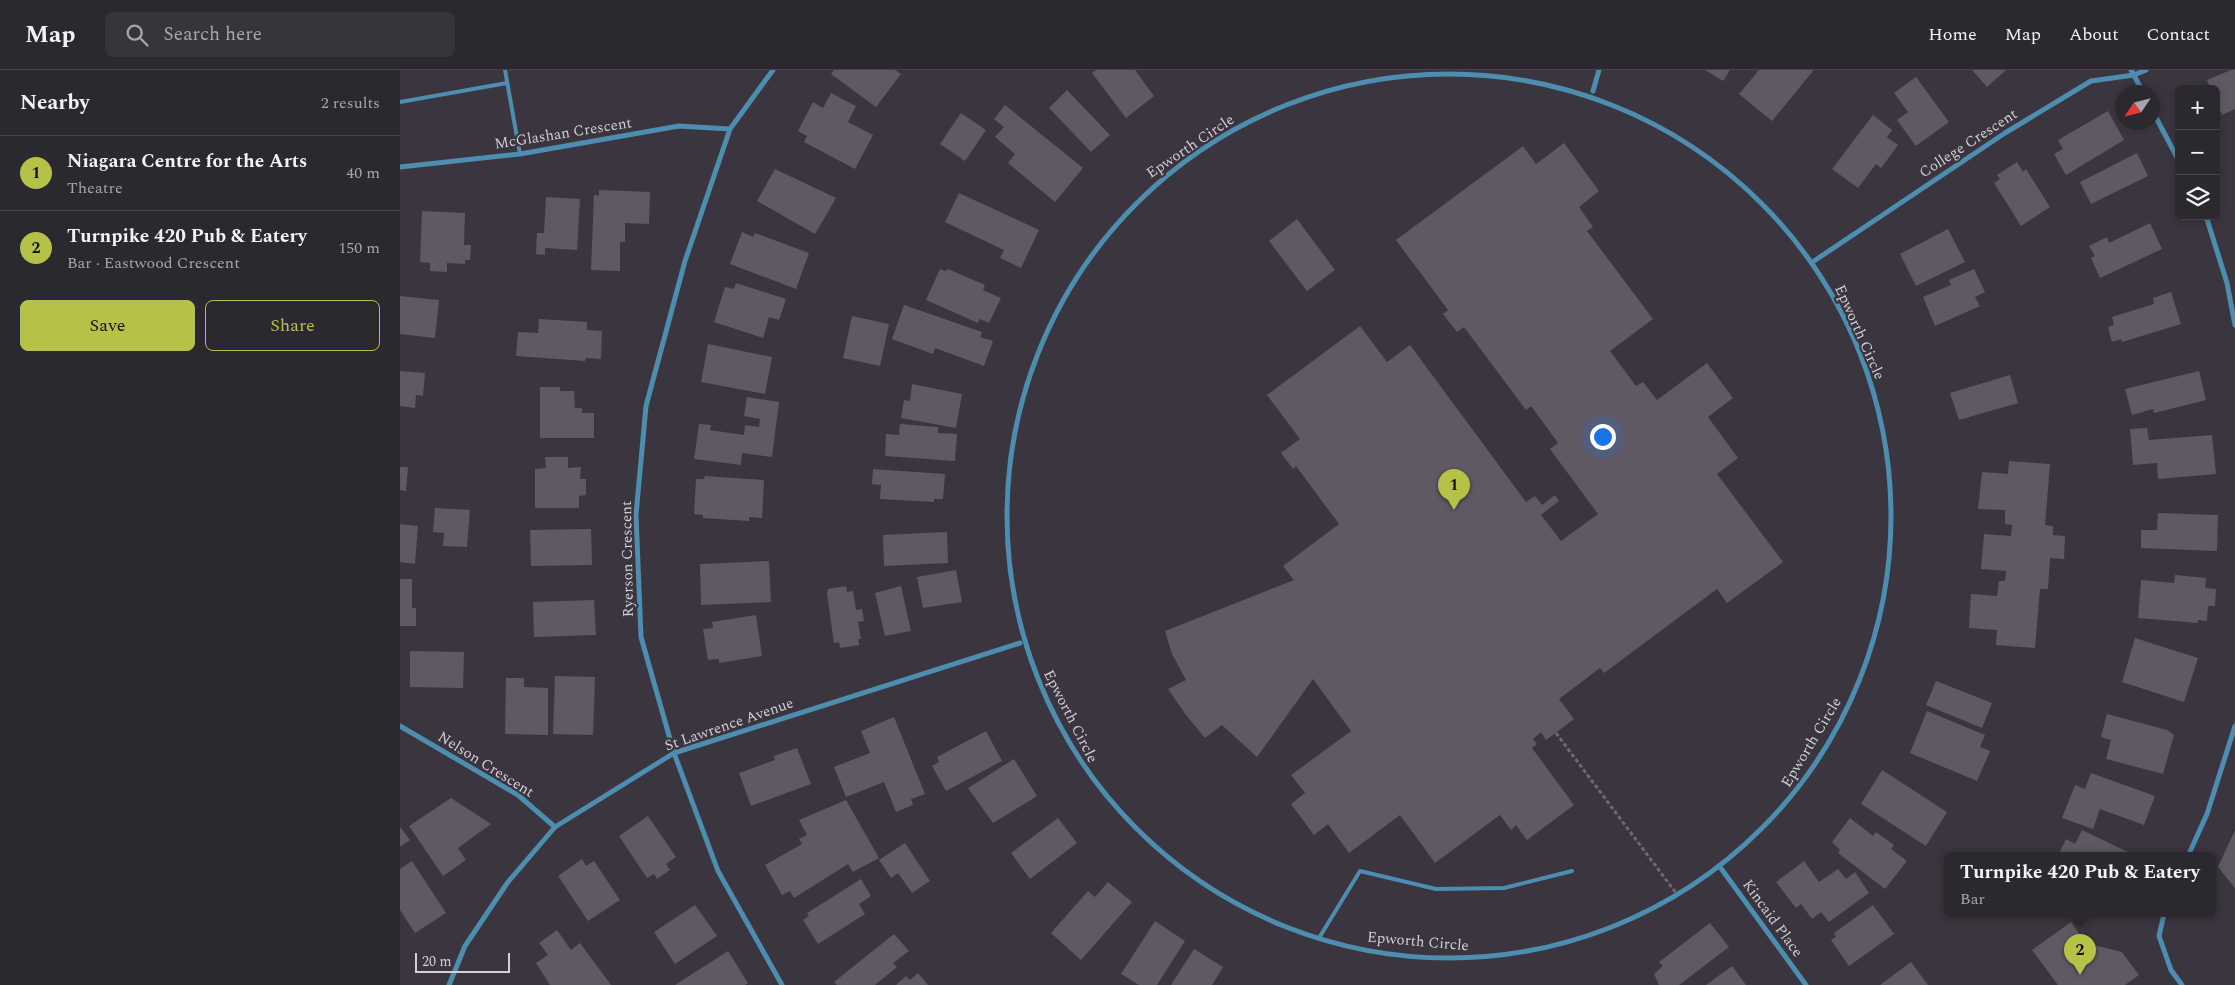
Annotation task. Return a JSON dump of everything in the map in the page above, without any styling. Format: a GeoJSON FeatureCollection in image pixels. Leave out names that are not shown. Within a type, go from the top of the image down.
{"type":"FeatureCollection","features":[{"type":"Feature","properties":{"kind":"street","name":"Ryerson Crescent"},"geometry":{"type":"LineString","coordinates":[[773,70],[730,128],[685,261],[646,406],[636,515],[641,638],[674,753],[718,871],[782,985]]}},
{"type":"Feature","properties":{"kind":"street"},"geometry":{"type":"LineString","coordinates":[[1593,91],[1600,70]]}},
{"type":"Feature","properties":{"kind":"street","name":"College Crescent"},"geometry":{"type":"LineString","coordinates":[[1814,261],[2005,133],[2091,81],[2146,70]]}},
{"type":"Feature","properties":{"kind":"street","name":"Epworth Circle"},"geometry":{"type":"LineString","coordinates":[[1477,72],[1593,91],[1688,141],[1762,203],[1814,261],[1867,372],[1888,446],[1892,518],[1889,598],[1872,659],[1836,730],[1786,806],[1720,867],[1638,916],[1558,944],[1467,960],[1360,948],[1266,924],[1171,868],[1079,766],[1020,643],[1007,536],[1013,448],[1030,368],[1084,258],[1154,183],[1243,124],[1357,86],[1477,72]]}},
{"type":"Feature","properties":{"kind":"street"},"geometry":{"type":"LineString","coordinates":[[2132,72],[2139,85]]}},
{"type":"Feature","properties":{"kind":"street"},"geometry":{"type":"LineString","coordinates":[[2160,125],[2175,153]]}},
{"type":"Feature","properties":{"kind":"street","name":"McGlashan Crescent"},"geometry":{"type":"LineString","coordinates":[[400,167],[520,154],[679,126],[730,128]]}},
{"type":"Feature","properties":{"kind":"street"},"geometry":{"type":"LineString","coordinates":[[2207,220],[2227,283],[2235,325]]}},
{"type":"Feature","properties":{"kind":"street","name":"St Lawrence Avenue"},"geometry":{"type":"LineString","coordinates":[[449,985],[465,946],[508,882],[555,827],[674,753],[1020,643]]}},
{"type":"Feature","properties":{"kind":"street","name":"Nelson Crescent"},"geometry":{"type":"LineString","coordinates":[[400,726],[518,795],[555,827]]}},
{"type":"Feature","properties":{"kind":"street"},"geometry":{"type":"LineString","coordinates":[[2190,852],[2207,814],[2235,726]]}},
{"type":"Feature","properties":{"kind":"street","name":"Kincaid Place"},"geometry":{"type":"LineString","coordinates":[[1720,867],[1806,985]]}},
{"type":"Feature","properties":{"kind":"street"},"geometry":{"type":"LineString","coordinates":[[2163,917],[2159,936],[2171,970],[2182,985]]}},
{"type":"Feature","properties":{"kind":"lane"},"geometry":{"type":"LineString","coordinates":[[505,70],[520,154]]}},
{"type":"Feature","properties":{"kind":"lane"},"geometry":{"type":"LineString","coordinates":[[400,102],[507,83]]}},
{"type":"Feature","properties":{"kind":"lane"},"geometry":{"type":"LineString","coordinates":[[1319,938],[1360,871],[1436,890],[1504,888],[1572,871]]}},
{"type":"Feature","properties":{"kind":"path"},"geometry":{"type":"LineString","coordinates":[[1556,733],[1676,893]]}},
{"type":"Feature","properties":{"kind":"building"},"geometry":{"type":"Polygon","coordinates":[[[834,70],[895,70],[901,74],[876,107],[831,74],[834,70]]]}},
{"type":"Feature","properties":{"kind":"building"},"geometry":{"type":"Polygon","coordinates":[[[1096,70],[1135,70],[1154,96],[1126,118],[1092,73],[1096,70]]]}},
{"type":"Feature","properties":{"kind":"building"},"geometry":{"type":"Polygon","coordinates":[[[1705,70],[1730,70],[1723,81],[1705,70]]]}},
{"type":"Feature","properties":{"kind":"building"},"geometry":{"type":"Polygon","coordinates":[[[1759,70],[1813,71],[1772,121],[1739,94],[1759,70]]]}},
{"type":"Feature","properties":{"kind":"building"},"geometry":{"type":"Polygon","coordinates":[[[1972,70],[2006,70],[1987,87],[1972,70]]]}},
{"type":"Feature","properties":{"kind":"building"},"geometry":{"type":"Polygon","coordinates":[[[2235,70],[2235,109],[2222,115],[2220,111],[2220,85],[2209,85],[2207,80],[2235,70]]]}},
{"type":"Feature","properties":{"kind":"building"},"geometry":{"type":"Polygon","coordinates":[[[1916,77],[1949,122],[1916,146],[1897,120],[1908,112],[1894,93],[1916,77]]]}},
{"type":"Feature","properties":{"kind":"building"},"geometry":{"type":"Polygon","coordinates":[[[1067,90],[1110,135],[1091,152],[1049,108],[1067,90]]]}},
{"type":"Feature","properties":{"kind":"building"},"geometry":{"type":"Polygon","coordinates":[[[831,93],[856,106],[848,122],[873,135],[855,169],[804,142],[807,136],[798,131],[813,102],[823,108],[831,93]]]}},
{"type":"Feature","properties":{"kind":"building"},"geometry":{"type":"Polygon","coordinates":[[[1005,105],[1083,168],[1055,202],[1008,163],[1015,154],[995,137],[1004,127],[994,119],[1005,105]]]}},
{"type":"Feature","properties":{"kind":"building"},"geometry":{"type":"Polygon","coordinates":[[[2108,111],[2115,124],[2115,130],[2118,130],[2124,140],[2066,175],[2054,154],[2063,149],[2058,140],[2108,111]]]}},
{"type":"Feature","properties":{"kind":"building"},"geometry":{"type":"Polygon","coordinates":[[[961,113],[986,130],[965,161],[940,144],[961,113]]]}},
{"type":"Feature","properties":{"kind":"building"},"geometry":{"type":"Polygon","coordinates":[[[1873,115],[1892,130],[1887,137],[1898,145],[1881,168],[1876,164],[1858,188],[1832,169],[1873,115]]]}},
{"type":"Feature","properties":{"kind":"building"},"geometry":{"type":"Polygon","coordinates":[[[1564,143],[1599,191],[1579,207],[1593,227],[1587,231],[1653,319],[1610,351],[1636,386],[1643,382],[1657,400],[1707,363],[1733,398],[1708,417],[1738,458],[1717,474],[1783,562],[1727,603],[1717,589],[1604,673],[1600,668],[1559,699],[1574,719],[1546,740],[1541,732],[1533,739],[1537,744],[1532,748],[1574,805],[1527,840],[1516,825],[1511,830],[1500,815],[1435,863],[1400,815],[1349,853],[1328,824],[1314,835],[1291,804],[1305,793],[1291,775],[1351,731],[1313,679],[1257,757],[1222,725],[1205,738],[1186,715],[1168,689],[1186,680],[1172,654],[1165,631],[1294,580],[1283,566],[1339,524],[1296,466],[1293,469],[1281,453],[1300,439],[1267,395],[1360,326],[1387,362],[1410,345],[1526,502],[1535,496],[1542,505],[1555,495],[1559,501],[1541,515],[1561,541],[1598,514],[1550,449],[1558,443],[1531,406],[1526,410],[1464,327],[1457,332],[1443,314],[1448,310],[1396,240],[1523,146],[1536,164],[1564,143]]]}},
{"type":"Feature","properties":{"kind":"building"},"geometry":{"type":"Polygon","coordinates":[[[2137,153],[2148,176],[2091,204],[2080,182],[2137,153]]]}},
{"type":"Feature","properties":{"kind":"building"},"geometry":{"type":"Polygon","coordinates":[[[2017,162],[2023,172],[2026,169],[2050,207],[2021,226],[1994,183],[2000,179],[1997,175],[2017,162]]]}},
{"type":"Feature","properties":{"kind":"building"},"geometry":{"type":"Polygon","coordinates":[[[775,169],[836,198],[815,234],[757,201],[775,169]]]}},
{"type":"Feature","properties":{"kind":"building"},"geometry":{"type":"Polygon","coordinates":[[[599,190],[650,192],[649,224],[625,223],[625,242],[620,242],[620,271],[591,270],[594,195],[599,196],[599,190]]]}},
{"type":"Feature","properties":{"kind":"building"},"geometry":{"type":"Polygon","coordinates":[[[959,193],[1039,230],[1021,268],[1000,258],[1004,250],[945,222],[959,193]]]}},
{"type":"Feature","properties":{"kind":"building"},"geometry":{"type":"Polygon","coordinates":[[[546,197],[580,199],[577,250],[545,248],[545,255],[536,254],[537,233],[544,233],[546,197]]]}},
{"type":"Feature","properties":{"kind":"building"},"geometry":{"type":"Polygon","coordinates":[[[422,211],[465,213],[464,245],[471,245],[470,260],[465,260],[465,264],[447,263],[447,272],[430,271],[430,263],[420,262],[422,211]]]}},
{"type":"Feature","properties":{"kind":"building"},"geometry":{"type":"Polygon","coordinates":[[[1297,219],[1335,270],[1307,291],[1269,241],[1297,219]]]}},
{"type":"Feature","properties":{"kind":"building"},"geometry":{"type":"Polygon","coordinates":[[[2150,223],[2162,249],[2100,278],[2091,258],[2095,256],[2089,246],[2107,237],[2109,243],[2150,223]]]}},
{"type":"Feature","properties":{"kind":"building"},"geometry":{"type":"Polygon","coordinates":[[[1948,229],[1965,262],[1916,286],[1900,254],[1948,229]]]}},
{"type":"Feature","properties":{"kind":"building"},"geometry":{"type":"Polygon","coordinates":[[[742,232],[753,237],[755,233],[809,253],[796,289],[730,264],[742,232]]]}},
{"type":"Feature","properties":{"kind":"building"},"geometry":{"type":"Polygon","coordinates":[[[940,269],[946,271],[948,269],[985,285],[983,290],[1001,298],[989,323],[980,319],[978,323],[926,300],[940,269]]]}},
{"type":"Feature","properties":{"kind":"building"},"geometry":{"type":"Polygon","coordinates":[[[1974,269],[1985,292],[1975,297],[1980,306],[1935,326],[1923,297],[1951,285],[1949,280],[1974,269]]]}},
{"type":"Feature","properties":{"kind":"building"},"geometry":{"type":"Polygon","coordinates":[[[736,283],[786,299],[779,320],[769,317],[763,338],[714,322],[725,287],[734,289],[736,283]]]}},
{"type":"Feature","properties":{"kind":"building"},"geometry":{"type":"Polygon","coordinates":[[[2171,292],[2181,324],[2122,342],[2121,339],[2112,342],[2108,327],[2114,325],[2112,317],[2154,304],[2153,298],[2171,292]]]}},
{"type":"Feature","properties":{"kind":"building"},"geometry":{"type":"Polygon","coordinates":[[[400,296],[439,300],[435,338],[400,334],[400,296]]]}},
{"type":"Feature","properties":{"kind":"building"},"geometry":{"type":"Polygon","coordinates":[[[904,305],[982,332],[980,337],[993,341],[984,366],[935,348],[933,354],[892,339],[904,305]]]}},
{"type":"Feature","properties":{"kind":"building"},"geometry":{"type":"Polygon","coordinates":[[[852,316],[889,324],[880,366],[843,358],[852,316]]]}},
{"type":"Feature","properties":{"kind":"building"},"geometry":{"type":"Polygon","coordinates":[[[539,319],[587,322],[587,330],[602,331],[601,359],[586,358],[585,361],[516,356],[518,332],[538,333],[539,319]]]}},
{"type":"Feature","properties":{"kind":"building"},"geometry":{"type":"Polygon","coordinates":[[[708,344],[772,357],[765,394],[701,382],[708,344]]]}},
{"type":"Feature","properties":{"kind":"building"},"geometry":{"type":"Polygon","coordinates":[[[400,371],[425,373],[423,396],[416,395],[415,408],[400,406],[400,371]]]}},
{"type":"Feature","properties":{"kind":"building"},"geometry":{"type":"Polygon","coordinates":[[[2199,371],[2206,400],[2154,413],[2153,409],[2132,415],[2125,389],[2199,371]]]}},
{"type":"Feature","properties":{"kind":"building"},"geometry":{"type":"Polygon","coordinates":[[[2010,375],[2018,403],[1959,420],[1950,393],[2010,375]]]}},
{"type":"Feature","properties":{"kind":"building"},"geometry":{"type":"Polygon","coordinates":[[[912,384],[962,394],[956,428],[901,418],[904,400],[910,401],[912,384]]]}},
{"type":"Feature","properties":{"kind":"building"},"geometry":{"type":"Polygon","coordinates":[[[540,387],[560,387],[560,391],[574,391],[575,408],[582,408],[582,413],[594,413],[594,438],[540,438],[540,387]]]}},
{"type":"Feature","properties":{"kind":"building"},"geometry":{"type":"Polygon","coordinates":[[[747,397],[779,402],[772,457],[742,453],[741,465],[694,459],[699,424],[711,425],[710,430],[744,435],[745,425],[759,427],[760,419],[744,416],[747,397]]]}},
{"type":"Feature","properties":{"kind":"building"},"geometry":{"type":"Polygon","coordinates":[[[900,424],[938,427],[938,433],[957,434],[955,461],[885,456],[886,434],[899,435],[900,424]]]}},
{"type":"Feature","properties":{"kind":"building"},"geometry":{"type":"Polygon","coordinates":[[[2147,428],[2149,440],[2212,435],[2216,474],[2158,479],[2157,463],[2133,465],[2130,429],[2147,428]]]}},
{"type":"Feature","properties":{"kind":"building"},"geometry":{"type":"Polygon","coordinates":[[[545,457],[568,457],[568,468],[581,467],[580,479],[586,479],[586,495],[579,496],[579,508],[535,508],[535,469],[546,468],[545,457]]]}},
{"type":"Feature","properties":{"kind":"building"},"geometry":{"type":"Polygon","coordinates":[[[2009,461],[2050,464],[2045,525],[2053,526],[2053,535],[2065,536],[2064,559],[2050,558],[2048,589],[2040,589],[2035,648],[1996,645],[1997,630],[1969,628],[1971,594],[1997,596],[1999,581],[2005,581],[2006,571],[1981,569],[1984,534],[2011,536],[2012,525],[2005,524],[2005,510],[1978,509],[1982,472],[2008,474],[2009,461]]]}},
{"type":"Feature","properties":{"kind":"building"},"geometry":{"type":"Polygon","coordinates":[[[400,467],[408,467],[406,491],[400,490],[400,467]]]}},
{"type":"Feature","properties":{"kind":"building"},"geometry":{"type":"Polygon","coordinates":[[[873,469],[945,474],[943,499],[934,499],[934,502],[880,499],[881,485],[872,484],[873,469]]]}},
{"type":"Feature","properties":{"kind":"building"},"geometry":{"type":"Polygon","coordinates":[[[705,476],[764,480],[762,518],[749,517],[749,521],[703,518],[703,515],[694,514],[696,479],[704,479],[705,476]]]}},
{"type":"Feature","properties":{"kind":"building"},"geometry":{"type":"Polygon","coordinates":[[[435,508],[470,510],[467,547],[443,546],[444,533],[433,532],[435,508]]]}},
{"type":"Feature","properties":{"kind":"building"},"geometry":{"type":"Polygon","coordinates":[[[2158,513],[2218,515],[2217,551],[2141,548],[2141,530],[2157,530],[2158,513]]]}},
{"type":"Feature","properties":{"kind":"building"},"geometry":{"type":"Polygon","coordinates":[[[400,524],[418,526],[415,564],[400,562],[400,524]]]}},
{"type":"Feature","properties":{"kind":"building"},"geometry":{"type":"Polygon","coordinates":[[[591,529],[592,565],[531,566],[530,530],[591,529]]]}},
{"type":"Feature","properties":{"kind":"building"},"geometry":{"type":"Polygon","coordinates":[[[947,532],[948,563],[884,566],[883,535],[947,532]]]}},
{"type":"Feature","properties":{"kind":"building"},"geometry":{"type":"Polygon","coordinates":[[[769,561],[771,602],[701,605],[700,564],[769,561]]]}},
{"type":"Feature","properties":{"kind":"building"},"geometry":{"type":"Polygon","coordinates":[[[956,570],[962,602],[923,608],[917,577],[956,570]]]}},
{"type":"Feature","properties":{"kind":"building"},"geometry":{"type":"Polygon","coordinates":[[[2175,575],[2206,578],[2205,588],[2216,589],[2215,606],[2208,606],[2207,621],[2198,620],[2198,623],[2138,618],[2141,580],[2174,583],[2175,575]]]}},
{"type":"Feature","properties":{"kind":"building"},"geometry":{"type":"Polygon","coordinates":[[[400,579],[412,579],[412,608],[416,608],[416,626],[400,626],[400,579]]]}},
{"type":"Feature","properties":{"kind":"building"},"geometry":{"type":"Polygon","coordinates":[[[846,586],[847,592],[853,591],[856,610],[862,609],[864,621],[858,622],[861,639],[858,639],[859,645],[840,648],[839,642],[834,643],[827,594],[828,589],[846,586]]]}},
{"type":"Feature","properties":{"kind":"building"},"geometry":{"type":"Polygon","coordinates":[[[901,586],[911,631],[885,636],[875,593],[901,586]]]}},
{"type":"Feature","properties":{"kind":"building"},"geometry":{"type":"Polygon","coordinates":[[[594,600],[596,635],[534,637],[533,602],[594,600]]]}},
{"type":"Feature","properties":{"kind":"building"},"geometry":{"type":"Polygon","coordinates":[[[756,615],[762,656],[719,663],[719,659],[708,660],[703,629],[713,628],[712,622],[756,615]]]}},
{"type":"Feature","properties":{"kind":"building"},"geometry":{"type":"Polygon","coordinates":[[[2135,638],[2198,658],[2184,702],[2122,682],[2135,638]]]}},
{"type":"Feature","properties":{"kind":"building"},"geometry":{"type":"Polygon","coordinates":[[[410,651],[464,652],[463,688],[410,687],[410,651]]]}},
{"type":"Feature","properties":{"kind":"building"},"geometry":{"type":"Polygon","coordinates":[[[555,676],[595,677],[593,735],[553,734],[555,676]]]}},
{"type":"Feature","properties":{"kind":"building"},"geometry":{"type":"Polygon","coordinates":[[[506,678],[524,678],[524,687],[548,688],[548,735],[505,734],[506,678]]]}},
{"type":"Feature","properties":{"kind":"building"},"geometry":{"type":"Polygon","coordinates":[[[1936,681],[1992,703],[1982,728],[1926,705],[1936,681]]]}},
{"type":"Feature","properties":{"kind":"building"},"geometry":{"type":"Polygon","coordinates":[[[1927,711],[1985,735],[1980,747],[1990,751],[1977,781],[1910,753],[1927,711]]]}},
{"type":"Feature","properties":{"kind":"building"},"geometry":{"type":"Polygon","coordinates":[[[2107,714],[2167,730],[2174,735],[2163,774],[2106,759],[2111,740],[2101,737],[2107,714]]]}},
{"type":"Feature","properties":{"kind":"building"},"geometry":{"type":"Polygon","coordinates":[[[894,717],[925,794],[911,799],[913,805],[896,812],[884,782],[846,797],[834,767],[870,753],[861,731],[894,717]]]}},
{"type":"Feature","properties":{"kind":"building"},"geometry":{"type":"Polygon","coordinates":[[[986,731],[1002,761],[946,791],[932,766],[939,762],[937,757],[986,731]]]}},
{"type":"Feature","properties":{"kind":"building"},"geometry":{"type":"Polygon","coordinates":[[[797,748],[811,784],[751,806],[739,773],[775,760],[774,756],[797,748]]]}},
{"type":"Feature","properties":{"kind":"building"},"geometry":{"type":"Polygon","coordinates":[[[1014,759],[1037,796],[993,823],[968,788],[1014,759]]]}},
{"type":"Feature","properties":{"kind":"building"},"geometry":{"type":"Polygon","coordinates":[[[1882,770],[1947,812],[1926,846],[1861,804],[1882,770]]]}},
{"type":"Feature","properties":{"kind":"building"},"geometry":{"type":"Polygon","coordinates":[[[2091,773],[2155,796],[2144,825],[2100,809],[2093,829],[2062,818],[2075,785],[2085,789],[2091,773]]]}},
{"type":"Feature","properties":{"kind":"building"},"geometry":{"type":"Polygon","coordinates":[[[451,798],[491,824],[458,848],[466,860],[443,876],[409,826],[451,798]]]}},
{"type":"Feature","properties":{"kind":"building"},"geometry":{"type":"Polygon","coordinates":[[[846,800],[879,858],[853,872],[848,864],[794,898],[790,891],[782,895],[765,865],[802,844],[799,839],[807,835],[799,820],[846,800]]]}},
{"type":"Feature","properties":{"kind":"building"},"geometry":{"type":"Polygon","coordinates":[[[648,816],[676,857],[666,864],[670,870],[657,879],[654,874],[647,878],[619,836],[648,816]]]}},
{"type":"Feature","properties":{"kind":"building"},"geometry":{"type":"Polygon","coordinates":[[[1058,818],[1077,843],[1030,879],[1011,853],[1058,818]]]}},
{"type":"Feature","properties":{"kind":"building"},"geometry":{"type":"Polygon","coordinates":[[[1850,818],[1873,836],[1876,832],[1894,845],[1891,849],[1907,861],[1885,889],[1838,853],[1840,850],[1832,842],[1850,818]]]}},
{"type":"Feature","properties":{"kind":"building"},"geometry":{"type":"Polygon","coordinates":[[[400,827],[410,840],[400,847],[400,827]]]}},
{"type":"Feature","properties":{"kind":"building"},"geometry":{"type":"Polygon","coordinates":[[[2082,830],[2128,852],[2060,852],[2066,839],[2075,844],[2082,830]]]}},
{"type":"Feature","properties":{"kind":"building"},"geometry":{"type":"Polygon","coordinates":[[[2235,830],[2235,888],[2218,867],[2235,830]]]}},
{"type":"Feature","properties":{"kind":"building"},"geometry":{"type":"Polygon","coordinates":[[[905,843],[930,881],[912,893],[898,873],[891,878],[879,860],[905,843]]]}},
{"type":"Feature","properties":{"kind":"building"},"geometry":{"type":"Polygon","coordinates":[[[582,859],[586,866],[594,861],[620,900],[588,921],[558,876],[582,859]]]}},
{"type":"Feature","properties":{"kind":"building"},"geometry":{"type":"Polygon","coordinates":[[[412,861],[446,913],[415,933],[400,910],[400,869],[412,861]]]}},
{"type":"Feature","properties":{"kind":"building"},"geometry":{"type":"Polygon","coordinates":[[[1804,861],[1819,882],[1838,869],[1846,879],[1855,872],[1869,893],[1829,922],[1821,912],[1812,919],[1801,904],[1796,908],[1776,882],[1804,861]]]}},
{"type":"Feature","properties":{"kind":"building"},"geometry":{"type":"Polygon","coordinates":[[[861,879],[871,896],[859,904],[865,914],[818,944],[803,920],[809,916],[807,913],[861,879]]]}},
{"type":"Feature","properties":{"kind":"building"},"geometry":{"type":"Polygon","coordinates":[[[1108,882],[1132,902],[1081,960],[1051,933],[1088,891],[1095,897],[1108,882]]]}},
{"type":"Feature","properties":{"kind":"building"},"geometry":{"type":"Polygon","coordinates":[[[695,905],[717,936],[675,964],[654,932],[695,905]]]}},
{"type":"Feature","properties":{"kind":"building"},"geometry":{"type":"Polygon","coordinates":[[[1873,905],[1894,934],[1849,966],[1831,940],[1836,937],[1834,933],[1873,905]]]}},
{"type":"Feature","properties":{"kind":"building"},"geometry":{"type":"Polygon","coordinates":[[[1155,921],[1185,941],[1157,985],[1139,985],[1121,974],[1155,921]]]}},
{"type":"Feature","properties":{"kind":"building"},"geometry":{"type":"Polygon","coordinates":[[[2071,922],[2086,943],[2122,952],[2139,975],[2125,985],[2058,985],[2032,950],[2071,922]]]}},
{"type":"Feature","properties":{"kind":"building"},"geometry":{"type":"Polygon","coordinates":[[[1710,923],[1729,947],[1679,985],[1659,985],[1654,974],[1663,966],[1659,962],[1710,923]]]}},
{"type":"Feature","properties":{"kind":"building"},"geometry":{"type":"Polygon","coordinates":[[[557,930],[571,950],[580,943],[611,985],[550,985],[536,963],[548,955],[539,943],[557,930]]]}},
{"type":"Feature","properties":{"kind":"building"},"geometry":{"type":"Polygon","coordinates":[[[894,934],[909,951],[893,963],[897,967],[875,985],[837,985],[834,982],[894,934]]]}},
{"type":"Feature","properties":{"kind":"building"},"geometry":{"type":"Polygon","coordinates":[[[1194,949],[1223,967],[1212,985],[1171,985],[1194,949]]]}},
{"type":"Feature","properties":{"kind":"building"},"geometry":{"type":"Polygon","coordinates":[[[728,951],[748,983],[745,985],[675,985],[728,951]]]}},
{"type":"Feature","properties":{"kind":"building"},"geometry":{"type":"Polygon","coordinates":[[[1911,962],[1928,985],[1880,985],[1911,962]]]}},
{"type":"Feature","properties":{"kind":"building"},"geometry":{"type":"Polygon","coordinates":[[[1732,966],[1746,985],[1706,985],[1732,966]]]}},
{"type":"Feature","properties":{"kind":"building"},"geometry":{"type":"Polygon","coordinates":[[[918,973],[928,985],[896,985],[906,976],[910,980],[918,973]]]}},
{"type":"Feature","properties":{"kind":"place","name":"Niagara Centre for the Arts"},"geometry":{"type":"Point","coordinates":[1454,510]}},
{"type":"Feature","properties":{"kind":"place","name":"Turnpike 420 Pub & Eatery"},"geometry":{"type":"Point","coordinates":[2080,975]}}]}
